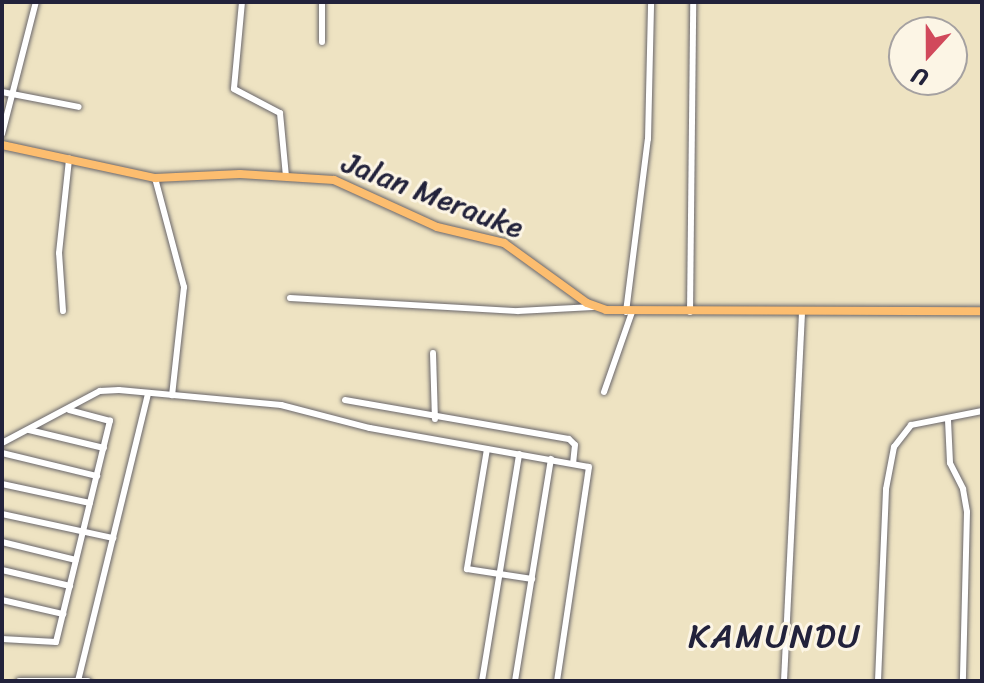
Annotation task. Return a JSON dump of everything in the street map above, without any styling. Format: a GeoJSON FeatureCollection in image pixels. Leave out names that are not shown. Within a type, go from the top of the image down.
{"type":"FeatureCollection","features":[{"type":"Feature","properties":{"kind":"highway","name":"Jalan Merauke"},"geometry":{"type":"LineString","coordinates":[[2,145],[155,178],[286,176],[342,182],[447,231],[498,241],[593,307],[629,312],[982,311]]}},
{"type":"Feature","properties":{"kind":"street"},"geometry":{"type":"LineString","coordinates":[[2,134],[6,93],[36,2]]}},
{"type":"Feature","properties":{"kind":"street"},"geometry":{"type":"LineString","coordinates":[[242,2],[234,89],[280,113],[286,176]]}},
{"type":"Feature","properties":{"kind":"street"},"geometry":{"type":"LineString","coordinates":[[322,2],[322,42]]}},
{"type":"Feature","properties":{"kind":"street"},"geometry":{"type":"LineString","coordinates":[[604,392],[629,312],[648,139],[651,2]]}},
{"type":"Feature","properties":{"kind":"street"},"geometry":{"type":"LineString","coordinates":[[690,312],[693,2]]}},
{"type":"Feature","properties":{"kind":"street"},"geometry":{"type":"LineString","coordinates":[[6,93],[79,107]]}},
{"type":"Feature","properties":{"kind":"street"},"geometry":{"type":"LineString","coordinates":[[63,311],[59,253],[69,159]]}},
{"type":"Feature","properties":{"kind":"street"},"geometry":{"type":"LineString","coordinates":[[155,178],[184,278],[172,395]]}},
{"type":"Feature","properties":{"kind":"street"},"geometry":{"type":"LineString","coordinates":[[290,298],[518,311],[593,307]]}},
{"type":"Feature","properties":{"kind":"street"},"geometry":{"type":"LineString","coordinates":[[784,681],[802,312]]}},
{"type":"Feature","properties":{"kind":"street"},"geometry":{"type":"LineString","coordinates":[[433,353],[435,419]]}},
{"type":"Feature","properties":{"kind":"street"},"geometry":{"type":"LineString","coordinates":[[2,443],[105,390],[281,405],[370,428],[590,468],[557,681]]}},
{"type":"Feature","properties":{"kind":"street"},"geometry":{"type":"LineString","coordinates":[[78,681],[148,394]]}},
{"type":"Feature","properties":{"kind":"street"},"geometry":{"type":"LineString","coordinates":[[345,400],[435,419],[571,440],[573,463]]}},
{"type":"Feature","properties":{"kind":"street"},"geometry":{"type":"LineString","coordinates":[[2,639],[56,642],[110,421],[69,410]]}},
{"type":"Feature","properties":{"kind":"street"},"geometry":{"type":"LineString","coordinates":[[878,681],[892,453],[911,425],[982,411]]}},
{"type":"Feature","properties":{"kind":"street"},"geometry":{"type":"LineString","coordinates":[[948,420],[950,463],[963,489],[967,512],[963,681]]}},
{"type":"Feature","properties":{"kind":"street"},"geometry":{"type":"LineString","coordinates":[[28,430],[104,448]]}},
{"type":"Feature","properties":{"kind":"street"},"geometry":{"type":"LineString","coordinates":[[487,449],[467,569],[532,579]]}},
{"type":"Feature","properties":{"kind":"street"},"geometry":{"type":"LineString","coordinates":[[2,453],[97,476]]}},
{"type":"Feature","properties":{"kind":"street"},"geometry":{"type":"LineString","coordinates":[[482,681],[519,454]]}},
{"type":"Feature","properties":{"kind":"street"},"geometry":{"type":"LineString","coordinates":[[515,681],[551,459]]}},
{"type":"Feature","properties":{"kind":"street"},"geometry":{"type":"LineString","coordinates":[[2,484],[90,503]]}},
{"type":"Feature","properties":{"kind":"street"},"geometry":{"type":"LineString","coordinates":[[2,514],[113,538]]}},
{"type":"Feature","properties":{"kind":"street"},"geometry":{"type":"LineString","coordinates":[[2,542],[76,560]]}},
{"type":"Feature","properties":{"kind":"street"},"geometry":{"type":"LineString","coordinates":[[2,570],[70,586]]}},
{"type":"Feature","properties":{"kind":"street"},"geometry":{"type":"LineString","coordinates":[[2,600],[63,614]]}},
{"type":"Feature","properties":{"kind":"street"},"geometry":{"type":"LineString","coordinates":[[19,681],[88,681]]}},
{"type":"Feature","properties":{"kind":"district","name":"KAMUNDU"},"geometry":{"type":"Point","coordinates":[775,637]}}]}
